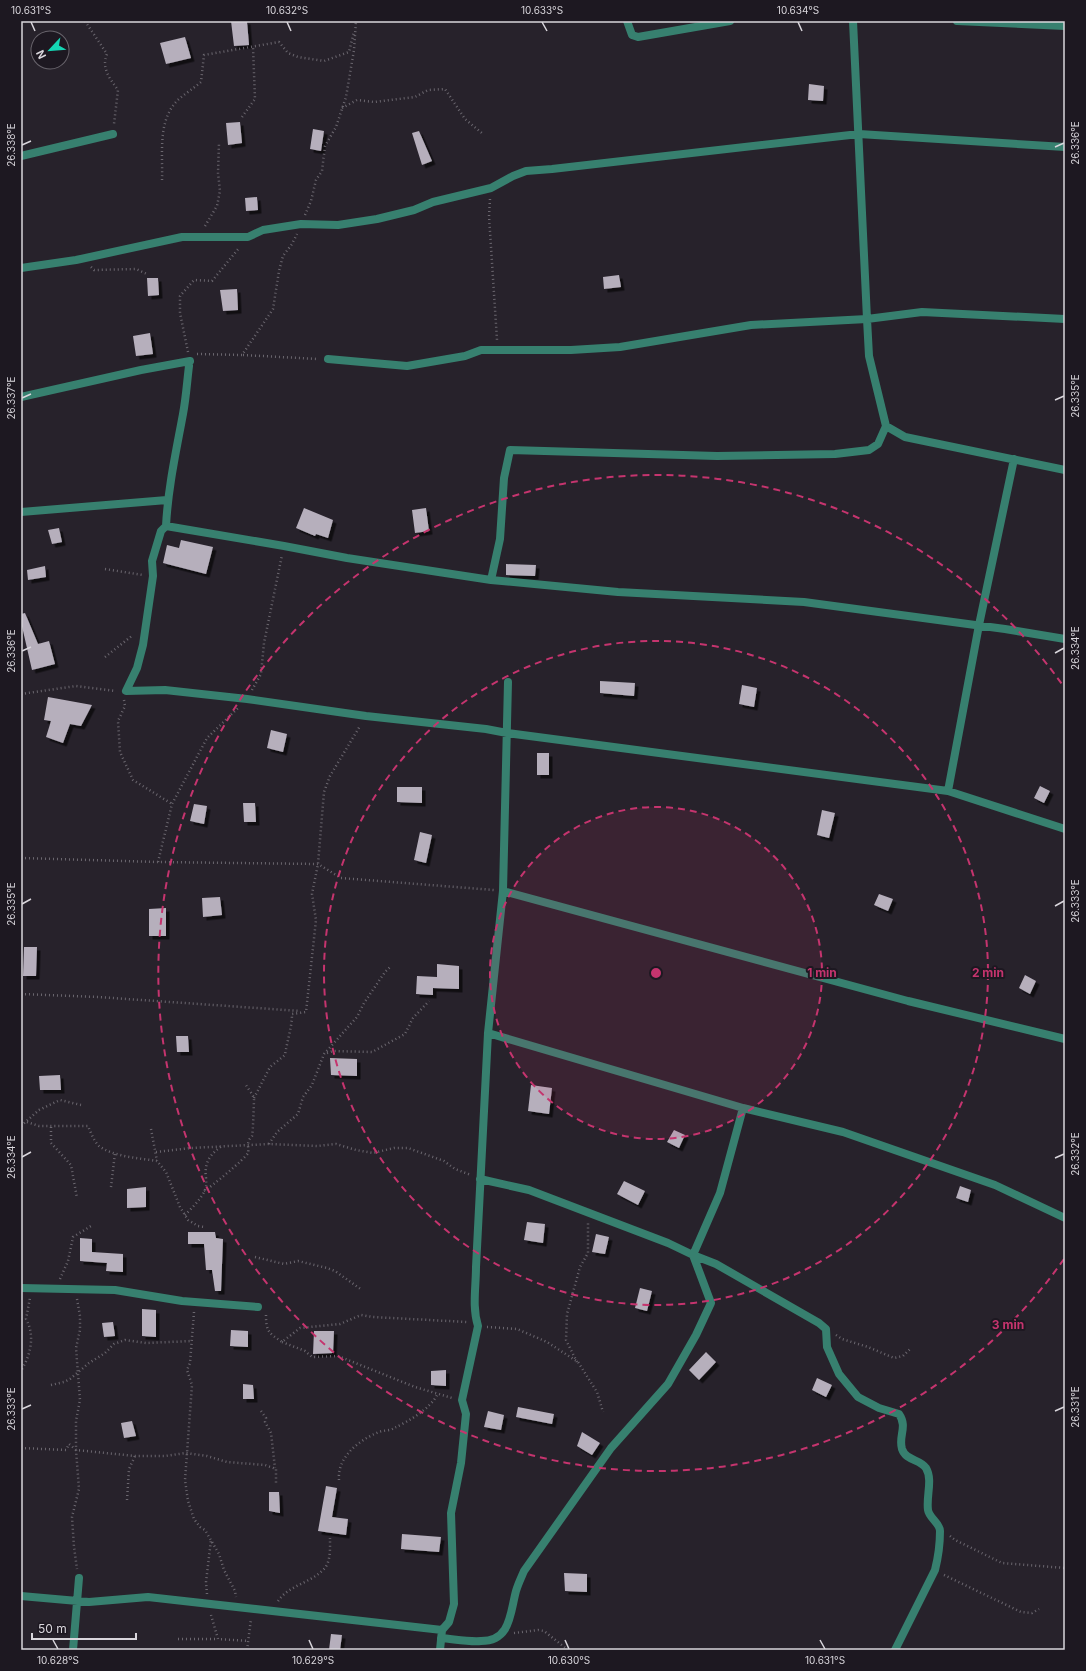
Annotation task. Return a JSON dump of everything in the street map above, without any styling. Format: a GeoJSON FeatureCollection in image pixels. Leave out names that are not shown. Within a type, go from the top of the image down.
{"type":"FeatureCollection","features":[{"type":"Feature","properties":{"kind":"street"},"geometry":{"type":"LineString","coordinates":[[626,21],[632,35],[638,37],[730,21]]}},
{"type":"Feature","properties":{"kind":"street"},"geometry":{"type":"LineString","coordinates":[[491,580],[500,539],[504,478],[510,450],[717,456],[835,454],[869,450],[878,444],[886,426],[869,356],[853,21]]}},
{"type":"Feature","properties":{"kind":"street"},"geometry":{"type":"LineString","coordinates":[[956,21],[1065,26]]}},
{"type":"Feature","properties":{"kind":"street"},"geometry":{"type":"LineString","coordinates":[[21,156],[113,134]]}},
{"type":"Feature","properties":{"kind":"street"},"geometry":{"type":"LineString","coordinates":[[21,268],[82,259],[182,237],[248,237],[263,230],[301,224],[338,225],[377,219],[414,210],[433,202],[491,188],[513,176],[531,170],[859,134],[1065,148]]}},
{"type":"Feature","properties":{"kind":"street"},"geometry":{"type":"LineString","coordinates":[[328,359],[407,366],[465,356],[481,350],[571,350],[620,346],[751,325],[867,319],[922,312],[1065,319]]}},
{"type":"Feature","properties":{"kind":"street"},"geometry":{"type":"LineString","coordinates":[[21,397],[142,370],[190,364],[183,415],[178,433],[167,500],[166,526],[161,531],[152,561],[153,576],[147,626],[137,668],[126,692],[165,690],[247,699],[366,716],[486,729],[506,733],[948,791],[1065,829]]}},
{"type":"Feature","properties":{"kind":"street"},"geometry":{"type":"LineString","coordinates":[[886,426],[905,437],[1065,470]]}},
{"type":"Feature","properties":{"kind":"street"},"geometry":{"type":"LineString","coordinates":[[948,791],[979,625],[1014,459]]}},
{"type":"Feature","properties":{"kind":"street"},"geometry":{"type":"LineString","coordinates":[[21,512],[167,500]]}},
{"type":"Feature","properties":{"kind":"street"},"geometry":{"type":"LineString","coordinates":[[166,526],[347,558],[491,580],[618,592],[804,602],[979,625],[1065,639]]}},
{"type":"Feature","properties":{"kind":"street"},"geometry":{"type":"LineString","coordinates":[[440,1650],[441,1634],[449,1622],[454,1604],[451,1513],[461,1463],[466,1414],[462,1400],[478,1326],[475,1317],[474,1305],[488,1033],[503,891],[508,682]]}},
{"type":"Feature","properties":{"kind":"street"},"geometry":{"type":"LineString","coordinates":[[503,891],[900,998],[1065,1039]]}},
{"type":"Feature","properties":{"kind":"street"},"geometry":{"type":"LineString","coordinates":[[488,1033],[743,1108],[843,1132],[995,1185],[1065,1218]]}},
{"type":"Feature","properties":{"kind":"street"},"geometry":{"type":"LineString","coordinates":[[21,1596],[89,1602],[148,1597],[238,1608],[273,1610],[441,1634],[482,1642],[496,1638],[503,1632],[508,1624],[516,1590],[524,1571],[611,1448],[668,1384],[696,1335],[710,1303],[694,1255],[720,1193],[743,1108]]}},
{"type":"Feature","properties":{"kind":"street"},"geometry":{"type":"LineString","coordinates":[[480,1179],[529,1190],[587,1213],[647,1234],[716,1264],[819,1323],[826,1329],[827,1347],[839,1374],[858,1397],[879,1408],[899,1414],[903,1421],[902,1450],[908,1458],[924,1465],[930,1475],[927,1501],[928,1512],[940,1529],[938,1558],[934,1570],[895,1650]]}},
{"type":"Feature","properties":{"kind":"street"},"geometry":{"type":"LineString","coordinates":[[21,1288],[115,1290],[166,1299],[258,1307]]}},
{"type":"Feature","properties":{"kind":"street"},"geometry":{"type":"LineString","coordinates":[[73,1650],[79,1578]]}},
{"type":"Feature","properties":{"kind":"path"},"geometry":{"type":"LineString","coordinates":[[84,21],[107,54],[104,61],[107,75],[118,90],[113,134]]}},
{"type":"Feature","properties":{"kind":"path"},"geometry":{"type":"LineString","coordinates":[[162,180],[163,131],[166,118],[177,100],[201,82],[204,55],[279,42],[288,53],[298,57],[324,61],[349,52],[355,26]]}},
{"type":"Feature","properties":{"kind":"path"},"geometry":{"type":"LineString","coordinates":[[242,117],[255,100],[253,47]]}},
{"type":"Feature","properties":{"kind":"path"},"geometry":{"type":"LineString","coordinates":[[342,108],[357,100],[374,102],[415,97],[428,90],[445,89],[465,119],[483,134]]}},
{"type":"Feature","properties":{"kind":"path"},"geometry":{"type":"LineString","coordinates":[[198,237],[217,206],[220,191],[218,173],[219,143]]}},
{"type":"Feature","properties":{"kind":"path"},"geometry":{"type":"LineString","coordinates":[[491,188],[489,216],[497,350]]}},
{"type":"Feature","properties":{"kind":"path"},"geometry":{"type":"LineString","coordinates":[[190,364],[180,313],[180,296],[194,280],[212,281],[248,237]]}},
{"type":"Feature","properties":{"kind":"path"},"geometry":{"type":"LineString","coordinates":[[82,259],[94,270],[136,270],[146,274]]}},
{"type":"Feature","properties":{"kind":"path"},"geometry":{"type":"LineString","coordinates":[[242,355],[328,359]]}},
{"type":"Feature","properties":{"kind":"path"},"geometry":{"type":"LineString","coordinates":[[105,569],[124,573],[153,576]]}},
{"type":"Feature","properties":{"kind":"path"},"geometry":{"type":"LineString","coordinates":[[105,657],[147,626]]}},
{"type":"Feature","properties":{"kind":"path"},"geometry":{"type":"LineString","coordinates":[[21,694],[76,686],[126,692],[124,697],[125,706],[118,721],[120,752],[133,780],[172,804]]}},
{"type":"Feature","properties":{"kind":"path"},"geometry":{"type":"LineString","coordinates":[[306,1012],[316,920],[312,894],[318,864],[324,792],[330,776],[366,716]]}},
{"type":"Feature","properties":{"kind":"path"},"geometry":{"type":"LineString","coordinates":[[21,858],[158,862],[318,864],[341,878],[503,891]]}},
{"type":"Feature","properties":{"kind":"path"},"geometry":{"type":"LineString","coordinates":[[269,1144],[277,1132],[298,1114],[303,1097],[312,1085],[324,1054],[357,1016],[385,972],[391,966]]}},
{"type":"Feature","properties":{"kind":"path"},"geometry":{"type":"LineString","coordinates":[[21,994],[98,997],[306,1012]]}},
{"type":"Feature","properties":{"kind":"path"},"geometry":{"type":"LineString","coordinates":[[324,1054],[334,1051],[372,1052],[405,1034],[413,1018],[429,1001]]}},
{"type":"Feature","properties":{"kind":"path"},"geometry":{"type":"LineString","coordinates":[[204,1191],[210,1188],[224,1174],[230,1171],[233,1166],[242,1161],[248,1153],[248,1141],[252,1135],[254,1098],[270,1067],[275,1062],[282,1059],[285,1055],[292,1026],[292,1014],[306,1012]]}},
{"type":"Feature","properties":{"kind":"path"},"geometry":{"type":"LineString","coordinates":[[246,1086],[254,1098]]}},
{"type":"Feature","properties":{"kind":"path"},"geometry":{"type":"LineString","coordinates":[[21,1126],[39,1110],[60,1100],[81,1104]]}},
{"type":"Feature","properties":{"kind":"path"},"geometry":{"type":"LineString","coordinates":[[27,1122],[39,1126],[51,1127],[88,1126],[99,1146],[115,1153],[157,1161]]}},
{"type":"Feature","properties":{"kind":"path"},"geometry":{"type":"LineString","coordinates":[[51,1127],[52,1143],[71,1164],[77,1198]]}},
{"type":"Feature","properties":{"kind":"path"},"geometry":{"type":"LineString","coordinates":[[151,1129],[157,1161],[166,1172],[185,1216],[188,1220],[198,1226],[204,1227]]}},
{"type":"Feature","properties":{"kind":"path"},"geometry":{"type":"LineString","coordinates":[[156,1152],[222,1146],[269,1144],[317,1146],[336,1144],[373,1153],[388,1149],[408,1148],[444,1161],[455,1169],[480,1179]]}},
{"type":"Feature","properties":{"kind":"path"},"geometry":{"type":"LineString","coordinates":[[185,1216],[204,1191],[207,1184],[205,1168],[208,1158],[213,1152],[222,1146]]}},
{"type":"Feature","properties":{"kind":"path"},"geometry":{"type":"LineString","coordinates":[[111,1187],[115,1153]]}},
{"type":"Feature","properties":{"kind":"path"},"geometry":{"type":"LineString","coordinates":[[587,1213],[588,1253],[580,1267],[567,1314],[566,1340],[597,1392],[603,1412]]}},
{"type":"Feature","properties":{"kind":"path"},"geometry":{"type":"LineString","coordinates":[[56,1289],[68,1261],[73,1238],[91,1226]]}},
{"type":"Feature","properties":{"kind":"path"},"geometry":{"type":"LineString","coordinates":[[256,1257],[284,1264],[298,1261],[327,1268],[335,1271],[362,1290]]}},
{"type":"Feature","properties":{"kind":"path"},"geometry":{"type":"LineString","coordinates":[[22,1369],[29,1356],[31,1341],[30,1327],[26,1319],[31,1288]]}},
{"type":"Feature","properties":{"kind":"path"},"geometry":{"type":"LineString","coordinates":[[74,1289],[80,1316],[80,1330],[76,1348],[80,1400],[76,1421],[76,1450],[79,1489],[72,1517],[74,1547],[79,1578]]}},
{"type":"Feature","properties":{"kind":"path"},"geometry":{"type":"LineString","coordinates":[[195,1302],[190,1363],[187,1370],[192,1385],[185,1480],[188,1501],[194,1519],[200,1527],[205,1530],[219,1554],[224,1570],[235,1590],[238,1608]]}},
{"type":"Feature","properties":{"kind":"path"},"geometry":{"type":"LineString","coordinates":[[258,1307],[265,1311],[266,1328],[270,1334],[282,1342],[305,1351],[312,1357],[338,1356],[437,1395],[462,1400]]}},
{"type":"Feature","properties":{"kind":"path"},"geometry":{"type":"LineString","coordinates":[[282,1342],[300,1328],[340,1324],[361,1315],[373,1318],[469,1322],[478,1326],[517,1329],[547,1342],[578,1362]]}},
{"type":"Feature","properties":{"kind":"path"},"geometry":{"type":"LineString","coordinates":[[826,1329],[842,1339],[868,1347],[894,1358],[903,1356],[911,1348]]}},
{"type":"Feature","properties":{"kind":"path"},"geometry":{"type":"LineString","coordinates":[[51,1385],[64,1382],[106,1352],[114,1344],[125,1340],[146,1343],[192,1341]]}},
{"type":"Feature","properties":{"kind":"path"},"geometry":{"type":"LineString","coordinates":[[339,1480],[339,1467],[342,1460],[365,1438],[381,1431],[393,1429],[431,1405],[437,1395]]}},
{"type":"Feature","properties":{"kind":"path"},"geometry":{"type":"LineString","coordinates":[[262,1411],[266,1418],[265,1422],[271,1433],[274,1448],[276,1483]]}},
{"type":"Feature","properties":{"kind":"path"},"geometry":{"type":"LineString","coordinates":[[21,1448],[66,1450],[69,1444],[76,1450],[135,1456],[165,1456],[186,1453],[208,1456],[227,1462],[265,1465],[276,1469]]}},
{"type":"Feature","properties":{"kind":"path"},"geometry":{"type":"LineString","coordinates":[[127,1500],[129,1469],[135,1456]]}},
{"type":"Feature","properties":{"kind":"path"},"geometry":{"type":"LineString","coordinates":[[940,1529],[955,1540],[1002,1563],[1065,1568]]}},
{"type":"Feature","properties":{"kind":"path"},"geometry":{"type":"LineString","coordinates":[[273,1610],[278,1599],[288,1590],[310,1579],[325,1568],[330,1552],[330,1538]]}},
{"type":"Feature","properties":{"kind":"path"},"geometry":{"type":"LineString","coordinates":[[934,1570],[1021,1612],[1032,1613],[1039,1608]]}},
{"type":"Feature","properties":{"kind":"path"},"geometry":{"type":"LineString","coordinates":[[247,1650],[253,1609]]}},
{"type":"Feature","properties":{"kind":"path"},"geometry":{"type":"LineString","coordinates":[[496,1638],[509,1634],[538,1630],[544,1631],[568,1650]]}},
{"type":"Feature","properties":{"kind":"path"},"geometry":{"type":"LineString","coordinates":[[178,1639],[218,1639]]}},
{"type":"Feature","properties":{"kind":"building"},"geometry":{"type":"Polygon","coordinates":[[[231,21],[247,21],[249,45],[234,46],[231,21]]]}},
{"type":"Feature","properties":{"kind":"building"},"geometry":{"type":"Polygon","coordinates":[[[185,37],[191,58],[166,64],[160,43],[185,37]]]}},
{"type":"Feature","properties":{"kind":"building"},"geometry":{"type":"Polygon","coordinates":[[[809,84],[824,86],[823,101],[808,100],[809,84]]]}},
{"type":"Feature","properties":{"kind":"building"},"geometry":{"type":"Polygon","coordinates":[[[240,122],[242,143],[228,145],[226,123],[240,122]]]}},
{"type":"Feature","properties":{"kind":"building"},"geometry":{"type":"Polygon","coordinates":[[[313,129],[324,131],[321,151],[310,149],[313,129]]]}},
{"type":"Feature","properties":{"kind":"building"},"geometry":{"type":"Polygon","coordinates":[[[419,131],[432,161],[422,165],[412,133],[419,131]]]}},
{"type":"Feature","properties":{"kind":"building"},"geometry":{"type":"Polygon","coordinates":[[[257,197],[258,210],[246,211],[245,198],[257,197]]]}},
{"type":"Feature","properties":{"kind":"building"},"geometry":{"type":"Polygon","coordinates":[[[619,275],[621,287],[604,289],[603,277],[619,275]]]}},
{"type":"Feature","properties":{"kind":"building"},"geometry":{"type":"Polygon","coordinates":[[[147,278],[158,278],[159,295],[148,296],[147,278]]]}},
{"type":"Feature","properties":{"kind":"building"},"geometry":{"type":"Polygon","coordinates":[[[237,289],[238,310],[223,311],[220,290],[237,289]]]}},
{"type":"Feature","properties":{"kind":"building"},"geometry":{"type":"Polygon","coordinates":[[[150,333],[153,354],[136,356],[133,336],[150,333]]]}},
{"type":"Feature","properties":{"kind":"building"},"geometry":{"type":"Polygon","coordinates":[[[304,508],[333,520],[328,538],[316,534],[315,536],[296,528],[304,508]]]}},
{"type":"Feature","properties":{"kind":"building"},"geometry":{"type":"Polygon","coordinates":[[[426,508],[429,531],[415,533],[412,510],[426,508]]]}},
{"type":"Feature","properties":{"kind":"building"},"geometry":{"type":"Polygon","coordinates":[[[59,528],[62,542],[52,544],[48,530],[59,528]]]}},
{"type":"Feature","properties":{"kind":"building"},"geometry":{"type":"Polygon","coordinates":[[[181,540],[213,547],[206,574],[163,563],[167,545],[179,548],[181,540]]]}},
{"type":"Feature","properties":{"kind":"building"},"geometry":{"type":"Polygon","coordinates":[[[506,564],[536,565],[535,576],[506,575],[506,564]]]}},
{"type":"Feature","properties":{"kind":"building"},"geometry":{"type":"Polygon","coordinates":[[[45,566],[46,577],[28,580],[27,570],[45,566]]]}},
{"type":"Feature","properties":{"kind":"building"},"geometry":{"type":"Polygon","coordinates":[[[25,613],[38,644],[49,641],[55,664],[32,670],[21,622],[21,614],[25,613]]]}},
{"type":"Feature","properties":{"kind":"building"},"geometry":{"type":"Polygon","coordinates":[[[600,681],[635,683],[634,696],[600,693],[600,681]]]}},
{"type":"Feature","properties":{"kind":"building"},"geometry":{"type":"Polygon","coordinates":[[[742,685],[757,688],[754,707],[739,704],[742,685]]]}},
{"type":"Feature","properties":{"kind":"building"},"geometry":{"type":"Polygon","coordinates":[[[48,697],[92,705],[81,726],[70,724],[63,743],[46,737],[51,721],[44,720],[48,697]]]}},
{"type":"Feature","properties":{"kind":"building"},"geometry":{"type":"Polygon","coordinates":[[[271,730],[287,734],[283,752],[267,748],[271,730]]]}},
{"type":"Feature","properties":{"kind":"building"},"geometry":{"type":"Polygon","coordinates":[[[537,753],[549,753],[549,775],[537,775],[537,753]]]}},
{"type":"Feature","properties":{"kind":"building"},"geometry":{"type":"Polygon","coordinates":[[[1040,786],[1050,791],[1044,803],[1034,798],[1040,786]]]}},
{"type":"Feature","properties":{"kind":"building"},"geometry":{"type":"Polygon","coordinates":[[[397,787],[422,787],[422,803],[397,802],[397,787]]]}},
{"type":"Feature","properties":{"kind":"building"},"geometry":{"type":"Polygon","coordinates":[[[243,803],[255,803],[256,822],[244,822],[243,803]]]}},
{"type":"Feature","properties":{"kind":"building"},"geometry":{"type":"Polygon","coordinates":[[[194,804],[207,806],[204,824],[190,821],[194,804]]]}},
{"type":"Feature","properties":{"kind":"building"},"geometry":{"type":"Polygon","coordinates":[[[822,810],[835,813],[829,838],[817,835],[822,810]]]}},
{"type":"Feature","properties":{"kind":"building"},"geometry":{"type":"Polygon","coordinates":[[[420,832],[432,835],[426,863],[414,860],[420,832]]]}},
{"type":"Feature","properties":{"kind":"building"},"geometry":{"type":"Polygon","coordinates":[[[879,894],[893,899],[888,911],[874,905],[879,894]]]}},
{"type":"Feature","properties":{"kind":"building"},"geometry":{"type":"Polygon","coordinates":[[[220,897],[222,915],[203,917],[202,898],[220,897]]]}},
{"type":"Feature","properties":{"kind":"building"},"geometry":{"type":"Polygon","coordinates":[[[166,908],[166,936],[149,936],[149,909],[166,908]]]}},
{"type":"Feature","properties":{"kind":"building"},"geometry":{"type":"Polygon","coordinates":[[[24,947],[37,947],[36,976],[23,976],[24,947]]]}},
{"type":"Feature","properties":{"kind":"building"},"geometry":{"type":"Polygon","coordinates":[[[437,964],[459,966],[459,989],[433,988],[433,995],[416,994],[417,976],[437,977],[437,964]]]}},
{"type":"Feature","properties":{"kind":"building"},"geometry":{"type":"Polygon","coordinates":[[[1025,975],[1036,981],[1030,994],[1019,988],[1025,975]]]}},
{"type":"Feature","properties":{"kind":"building"},"geometry":{"type":"Polygon","coordinates":[[[176,1036],[188,1036],[189,1052],[177,1052],[176,1036]]]}},
{"type":"Feature","properties":{"kind":"building"},"geometry":{"type":"Polygon","coordinates":[[[330,1058],[357,1059],[357,1076],[331,1075],[330,1058]]]}},
{"type":"Feature","properties":{"kind":"building"},"geometry":{"type":"Polygon","coordinates":[[[60,1075],[61,1090],[40,1090],[39,1076],[60,1075]]]}},
{"type":"Feature","properties":{"kind":"building"},"geometry":{"type":"Polygon","coordinates":[[[531,1085],[552,1088],[549,1114],[528,1111],[531,1085]]]}},
{"type":"Feature","properties":{"kind":"building"},"geometry":{"type":"Polygon","coordinates":[[[674,1130],[685,1135],[679,1148],[667,1142],[674,1130]]]}},
{"type":"Feature","properties":{"kind":"building"},"geometry":{"type":"Polygon","coordinates":[[[624,1181],[645,1191],[638,1205],[617,1194],[624,1181]]]}},
{"type":"Feature","properties":{"kind":"building"},"geometry":{"type":"Polygon","coordinates":[[[960,1186],[971,1190],[968,1202],[956,1198],[960,1186]]]}},
{"type":"Feature","properties":{"kind":"building"},"geometry":{"type":"Polygon","coordinates":[[[146,1187],[146,1207],[127,1208],[127,1189],[146,1187]]]}},
{"type":"Feature","properties":{"kind":"building"},"geometry":{"type":"Polygon","coordinates":[[[527,1222],[545,1224],[543,1243],[524,1240],[527,1222]]]}},
{"type":"Feature","properties":{"kind":"building"},"geometry":{"type":"Polygon","coordinates":[[[188,1232],[215,1232],[216,1238],[223,1239],[221,1291],[215,1291],[212,1270],[206,1270],[204,1244],[188,1244],[188,1232]]]}},
{"type":"Feature","properties":{"kind":"building"},"geometry":{"type":"Polygon","coordinates":[[[596,1234],[609,1237],[605,1254],[592,1252],[596,1234]]]}},
{"type":"Feature","properties":{"kind":"building"},"geometry":{"type":"Polygon","coordinates":[[[80,1238],[92,1239],[92,1252],[123,1254],[123,1272],[106,1271],[107,1263],[80,1261],[80,1238]]]}},
{"type":"Feature","properties":{"kind":"building"},"geometry":{"type":"Polygon","coordinates":[[[640,1288],[652,1291],[647,1311],[635,1308],[640,1288]]]}},
{"type":"Feature","properties":{"kind":"building"},"geometry":{"type":"Polygon","coordinates":[[[142,1309],[156,1310],[156,1337],[142,1336],[142,1309]]]}},
{"type":"Feature","properties":{"kind":"building"},"geometry":{"type":"Polygon","coordinates":[[[113,1322],[115,1336],[104,1337],[102,1323],[113,1322]]]}},
{"type":"Feature","properties":{"kind":"building"},"geometry":{"type":"Polygon","coordinates":[[[231,1330],[248,1331],[248,1347],[230,1346],[231,1330]]]}},
{"type":"Feature","properties":{"kind":"building"},"geometry":{"type":"Polygon","coordinates":[[[314,1331],[334,1331],[333,1353],[313,1354],[314,1331]]]}},
{"type":"Feature","properties":{"kind":"building"},"geometry":{"type":"Polygon","coordinates":[[[706,1352],[716,1362],[699,1380],[689,1370],[706,1352]]]}},
{"type":"Feature","properties":{"kind":"building"},"geometry":{"type":"Polygon","coordinates":[[[446,1370],[446,1386],[431,1385],[431,1371],[446,1370]]]}},
{"type":"Feature","properties":{"kind":"building"},"geometry":{"type":"Polygon","coordinates":[[[817,1378],[832,1385],[826,1397],[812,1390],[817,1378]]]}},
{"type":"Feature","properties":{"kind":"building"},"geometry":{"type":"Polygon","coordinates":[[[243,1384],[253,1385],[254,1399],[243,1399],[243,1384]]]}},
{"type":"Feature","properties":{"kind":"building"},"geometry":{"type":"Polygon","coordinates":[[[518,1407],[554,1414],[552,1424],[516,1417],[518,1407]]]}},
{"type":"Feature","properties":{"kind":"building"},"geometry":{"type":"Polygon","coordinates":[[[488,1411],[504,1415],[501,1430],[484,1427],[488,1411]]]}},
{"type":"Feature","properties":{"kind":"building"},"geometry":{"type":"Polygon","coordinates":[[[132,1421],[136,1436],[124,1438],[121,1423],[132,1421]]]}},
{"type":"Feature","properties":{"kind":"building"},"geometry":{"type":"Polygon","coordinates":[[[582,1432],[600,1443],[592,1455],[577,1446],[582,1432]]]}},
{"type":"Feature","properties":{"kind":"building"},"geometry":{"type":"Polygon","coordinates":[[[326,1486],[337,1488],[332,1517],[348,1519],[346,1535],[318,1531],[326,1486]]]}},
{"type":"Feature","properties":{"kind":"building"},"geometry":{"type":"Polygon","coordinates":[[[269,1492],[279,1492],[280,1513],[269,1511],[269,1492]]]}},
{"type":"Feature","properties":{"kind":"building"},"geometry":{"type":"Polygon","coordinates":[[[402,1534],[441,1537],[439,1552],[401,1549],[402,1534]]]}},
{"type":"Feature","properties":{"kind":"building"},"geometry":{"type":"Polygon","coordinates":[[[564,1573],[587,1574],[587,1592],[565,1591],[564,1573]]]}},
{"type":"Feature","properties":{"kind":"building"},"geometry":{"type":"Polygon","coordinates":[[[331,1634],[342,1635],[340,1650],[329,1650],[331,1634]]]}}]}
